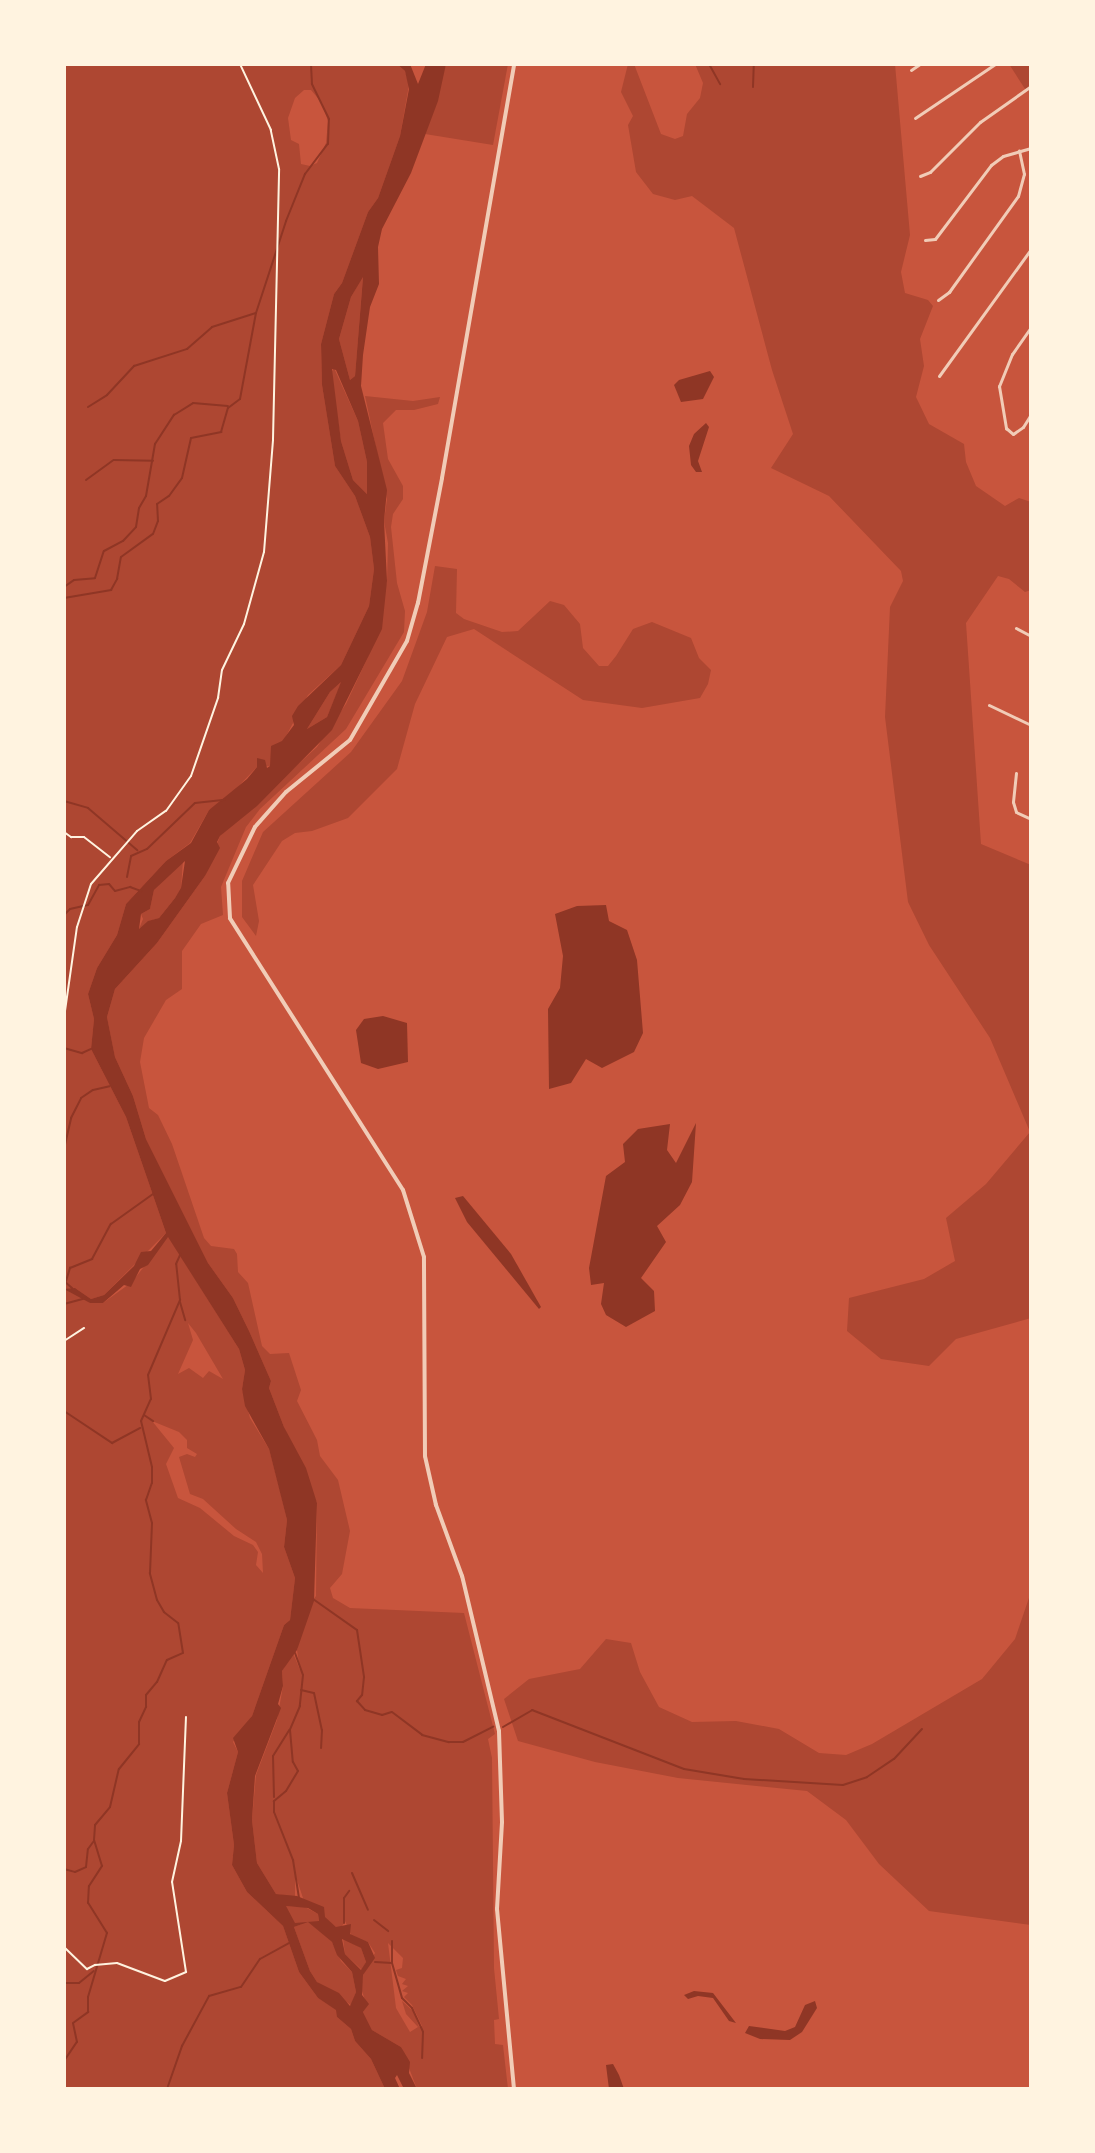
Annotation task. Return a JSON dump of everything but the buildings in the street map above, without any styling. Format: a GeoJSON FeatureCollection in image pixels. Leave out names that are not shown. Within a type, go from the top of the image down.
{"type":"FeatureCollection","features":[{"type":"Feature","properties":{"kind":"street"},"geometry":{"type":"LineString","coordinates":[[514,64],[442,478],[418,603],[407,641],[350,740],[286,792],[255,827],[228,883],[230,918],[403,1190],[422,1246],[426,1279],[425,1456],[436,1505],[462,1576],[499,1731],[502,1822],[497,1909],[514,2089]]}},
{"type":"Feature","properties":{"kind":"street"},"geometry":{"type":"LineString","coordinates":[[911,70],[920,64]]}},
{"type":"Feature","properties":{"kind":"street"},"geometry":{"type":"LineString","coordinates":[[915,118],[995,64]]}},
{"type":"Feature","properties":{"kind":"street"},"geometry":{"type":"LineString","coordinates":[[920,176],[930,172],[980,122],[1031,86]]}},
{"type":"Feature","properties":{"kind":"street"},"geometry":{"type":"LineString","coordinates":[[925,240],[935,239],[991,165],[1031,148]]}},
{"type":"Feature","properties":{"kind":"street"},"geometry":{"type":"LineString","coordinates":[[938,300],[949,292],[1018,196],[1024,174],[1019,151]]}},
{"type":"Feature","properties":{"kind":"street"},"geometry":{"type":"LineString","coordinates":[[939,376],[1031,249]]}},
{"type":"Feature","properties":{"kind":"street"},"geometry":{"type":"LineString","coordinates":[[1031,327],[1012,354],[999,386],[1006,428],[1013,434],[1023,427],[1031,414]]}},
{"type":"Feature","properties":{"kind":"street"},"geometry":{"type":"LineString","coordinates":[[1016,628],[1031,636]]}},
{"type":"Feature","properties":{"kind":"street"},"geometry":{"type":"LineString","coordinates":[[989,705],[1031,725]]}},
{"type":"Feature","properties":{"kind":"street"},"geometry":{"type":"LineString","coordinates":[[1016,773],[1013,802],[1016,812],[1031,819]]}},
{"type":"Feature","properties":{"kind":"path"},"geometry":{"type":"LineString","coordinates":[[64,1018],[83,904],[91,884],[137,831],[166,811],[191,776],[218,698],[222,670],[244,624],[268,533],[276,330],[278,147],[261,103],[240,64]]}},
{"type":"Feature","properties":{"kind":"path"},"geometry":{"type":"LineString","coordinates":[[64,832],[71,837],[84,837],[111,858]]}},
{"type":"Feature","properties":{"kind":"path"},"geometry":{"type":"LineString","coordinates":[[64,1245],[64,1262]]}},
{"type":"Feature","properties":{"kind":"path"},"geometry":{"type":"LineString","coordinates":[[64,1341],[84,1328]]}},
{"type":"Feature","properties":{"kind":"path"},"geometry":{"type":"LineString","coordinates":[[64,1947],[87,1969],[117,1963],[165,1981],[186,1972],[172,1882],[181,1841],[186,1717]]}},
{"type":"Feature","properties":{"kind":"shaded area"},"geometry":{"type":"Polygon","coordinates":[[[64,64],[397,64],[405,71],[409,85],[400,136],[378,198],[368,212],[342,283],[334,294],[321,344],[322,385],[335,466],[355,496],[370,537],[374,569],[369,606],[341,665],[308,695],[270,766],[257,767],[225,800],[209,810],[190,843],[166,861],[126,904],[117,935],[97,968],[88,994],[94,1019],[91,1049],[126,1117],[166,1233],[104,1295],[91,1299],[75,1288],[90,1303],[103,1303],[132,1282],[168,1236],[239,1349],[245,1370],[242,1389],[250,1418],[269,1449],[287,1520],[284,1547],[295,1578],[290,1620],[284,1625],[252,1716],[233,1742],[238,1752],[227,1793],[234,1845],[232,1865],[247,1892],[283,1926],[299,1972],[318,1998],[337,2010],[337,2017],[351,2029],[355,2041],[371,2059],[385,2089],[64,2089],[64,64]],[[304,90],[295,98],[288,118],[291,140],[299,144],[301,164],[310,166],[317,163],[326,143],[328,121],[322,103],[311,90],[304,90]],[[188,1323],[193,1340],[178,1374],[189,1368],[203,1378],[209,1371],[223,1379],[188,1323]],[[152,1421],[174,1448],[166,1464],[178,1498],[200,1508],[234,1536],[253,1545],[258,1552],[256,1565],[263,1573],[262,1554],[256,1542],[236,1529],[203,1499],[190,1494],[179,1457],[187,1454],[195,1457],[197,1454],[187,1448],[187,1440],[179,1432],[152,1421]]]}},
{"type":"Feature","properties":{"kind":"shaded area"},"geometry":{"type":"Polygon","coordinates":[[[397,64],[410,64],[418,84],[426,64],[446,64],[438,101],[411,173],[382,229],[378,247],[379,284],[370,307],[363,355],[361,386],[387,490],[384,521],[387,581],[382,629],[332,730],[257,806],[220,836],[217,842],[220,848],[205,876],[157,943],[115,989],[107,1017],[115,1057],[133,1096],[146,1139],[208,1263],[233,1298],[250,1333],[271,1381],[269,1388],[284,1427],[306,1468],[317,1503],[314,1601],[297,1650],[282,1671],[283,1686],[278,1704],[281,1708],[255,1776],[252,1820],[257,1863],[276,1894],[297,1896],[324,1907],[325,1917],[336,1927],[351,1924],[350,1934],[368,1942],[375,1958],[363,1975],[362,1995],[369,2004],[363,2012],[372,2030],[401,2047],[410,2062],[409,2073],[417,2089],[404,2089],[397,2075],[395,2078],[400,2089],[385,2089],[371,2059],[355,2041],[351,2029],[337,2017],[336,2010],[318,1998],[299,1972],[283,1926],[247,1892],[232,1865],[234,1845],[227,1793],[238,1752],[233,1738],[252,1716],[284,1625],[290,1620],[295,1578],[284,1547],[287,1520],[269,1449],[245,1406],[242,1389],[245,1370],[239,1349],[168,1237],[148,1265],[140,1269],[131,1287],[124,1285],[103,1303],[90,1303],[64,1289],[75,1288],[91,1299],[104,1295],[134,1266],[141,1252],[151,1251],[166,1233],[126,1117],[91,1049],[94,1019],[88,994],[97,968],[117,935],[126,904],[166,861],[191,843],[209,810],[247,779],[257,767],[257,758],[265,760],[267,768],[270,766],[271,746],[282,741],[294,725],[292,716],[298,706],[341,665],[369,606],[374,569],[370,537],[355,496],[335,466],[322,385],[321,344],[334,294],[342,283],[368,212],[378,198],[400,136],[409,89],[405,71],[397,64]],[[363,277],[351,297],[339,339],[350,380],[355,376],[363,277]],[[332,369],[341,441],[353,480],[367,494],[367,462],[358,421],[336,370],[332,369]],[[341,682],[330,692],[307,729],[327,717],[341,682]],[[185,861],[154,890],[150,909],[141,914],[139,929],[148,921],[159,918],[175,898],[181,888],[185,861]],[[286,1906],[295,1923],[319,1921],[318,1914],[308,1908],[286,1906]],[[308,1922],[294,1927],[317,1982],[339,1993],[350,2006],[356,1992],[352,1972],[337,1955],[332,1942],[308,1922]],[[342,1939],[345,1954],[361,1970],[366,1962],[361,1948],[342,1939]]]}},
{"type":"Feature","properties":{"kind":"shaded area"},"geometry":{"type":"Polygon","coordinates":[[[446,64],[508,64],[493,145],[425,134],[446,64]]]}},
{"type":"Feature","properties":{"kind":"shaded area"},"geometry":{"type":"Polygon","coordinates":[[[628,64],[634,64],[661,134],[675,139],[683,136],[687,114],[700,98],[703,83],[695,64],[895,64],[910,235],[901,272],[905,293],[928,300],[933,306],[920,339],[924,366],[916,397],[929,424],[964,444],[966,462],[976,486],[1005,506],[1019,498],[1031,502],[1031,590],[1025,592],[1009,579],[998,576],[966,623],[981,844],[1031,865],[1031,1318],[956,1339],[929,1366],[881,1359],[847,1331],[849,1298],[924,1279],[955,1261],[946,1218],[986,1184],[1030,1132],[990,1038],[929,945],[908,902],[885,717],[890,607],[903,581],[901,571],[829,496],[771,468],[793,434],[772,370],[734,228],[692,196],[675,200],[653,194],[636,172],[628,125],[633,116],[621,92],[628,64]]]}},
{"type":"Feature","properties":{"kind":"shaded area"},"geometry":{"type":"Polygon","coordinates":[[[1009,64],[1031,64],[1031,86],[1027,92],[1009,64]]]}},
{"type":"Feature","properties":{"kind":"shaded area"},"geometry":{"type":"Polygon","coordinates":[[[363,276],[355,376],[350,380],[339,339],[351,297],[363,276]]]}},
{"type":"Feature","properties":{"kind":"shaded area"},"geometry":{"type":"Polygon","coordinates":[[[334,368],[358,421],[367,462],[367,494],[353,480],[341,441],[331,373],[334,368]]]}},
{"type":"Feature","properties":{"kind":"shaded area"},"geometry":{"type":"Polygon","coordinates":[[[710,371],[714,377],[703,399],[681,402],[674,385],[679,380],[710,371]]]}},
{"type":"Feature","properties":{"kind":"shaded area"},"geometry":{"type":"Polygon","coordinates":[[[365,396],[413,401],[440,397],[438,404],[414,410],[396,410],[383,423],[388,459],[403,486],[403,499],[393,514],[391,527],[397,583],[405,611],[404,632],[346,729],[260,809],[246,827],[221,887],[223,915],[201,924],[182,951],[182,989],[166,1000],[144,1038],[140,1062],[149,1108],[158,1115],[172,1144],[204,1238],[211,1246],[234,1249],[237,1254],[238,1272],[248,1283],[262,1346],[270,1354],[289,1353],[301,1390],[297,1401],[317,1440],[320,1456],[338,1480],[350,1531],[342,1574],[330,1588],[333,1598],[350,1608],[464,1613],[495,1734],[488,1739],[492,1758],[494,1968],[499,2019],[494,2020],[495,2044],[503,2045],[508,2089],[417,2089],[401,2047],[372,2030],[363,2012],[367,2006],[361,1988],[363,1975],[375,1953],[368,1942],[352,1937],[345,1921],[341,1928],[336,1927],[304,1901],[295,1874],[295,1897],[276,1894],[257,1863],[252,1820],[256,1775],[277,1720],[283,1686],[282,1671],[293,1653],[300,1670],[297,1650],[307,1608],[316,1596],[317,1503],[284,1427],[269,1388],[271,1381],[250,1333],[233,1298],[208,1263],[146,1139],[133,1096],[115,1057],[107,1017],[115,989],[157,943],[205,876],[220,836],[317,747],[346,704],[368,657],[387,581],[388,543],[384,521],[387,499],[365,396]],[[388,1943],[396,2008],[410,2032],[418,2027],[406,2014],[402,2001],[414,2012],[419,2027],[422,2026],[412,2005],[404,1997],[408,1993],[402,1991],[408,1986],[402,1984],[406,1979],[398,1976],[396,1970],[402,1968],[403,1958],[388,1943]]]}},
{"type":"Feature","properties":{"kind":"shaded area"},"geometry":{"type":"Polygon","coordinates":[[[706,423],[709,427],[698,461],[702,472],[696,472],[691,465],[689,446],[694,434],[706,423]]]}},
{"type":"Feature","properties":{"kind":"shaded area"},"geometry":{"type":"Polygon","coordinates":[[[435,566],[457,569],[456,613],[464,619],[502,632],[518,631],[550,601],[564,605],[580,624],[583,648],[599,666],[608,666],[633,629],[652,622],[691,638],[699,658],[711,670],[708,684],[700,698],[642,708],[583,700],[474,629],[447,637],[415,704],[397,769],[348,818],[312,831],[295,833],[282,841],[253,885],[259,921],[256,936],[242,917],[242,881],[263,832],[351,752],[402,681],[427,612],[435,566]]]}},
{"type":"Feature","properties":{"kind":"shaded area"},"geometry":{"type":"Polygon","coordinates":[[[342,681],[327,717],[307,729],[330,692],[342,681]]]}},
{"type":"Feature","properties":{"kind":"shaded area"},"geometry":{"type":"Polygon","coordinates":[[[183,860],[181,889],[159,918],[139,929],[143,919],[141,914],[150,909],[154,890],[183,860]]]}},
{"type":"Feature","properties":{"kind":"shaded area"},"geometry":{"type":"Polygon","coordinates":[[[606,905],[609,921],[627,930],[637,960],[643,1033],[634,1052],[602,1068],[586,1059],[571,1083],[549,1089],[548,1009],[560,988],[563,956],[555,914],[577,906],[606,905]]]}},
{"type":"Feature","properties":{"kind":"shaded area"},"geometry":{"type":"Polygon","coordinates":[[[383,1016],[407,1023],[408,1062],[378,1069],[361,1063],[356,1030],[364,1019],[383,1016]]]}},
{"type":"Feature","properties":{"kind":"shaded area"},"geometry":{"type":"Polygon","coordinates":[[[696,1123],[692,1182],[680,1205],[657,1226],[666,1242],[641,1278],[654,1291],[655,1311],[626,1327],[606,1315],[601,1304],[604,1283],[591,1285],[589,1268],[606,1176],[625,1162],[623,1144],[638,1129],[670,1124],[667,1150],[676,1163],[696,1123]]]}},
{"type":"Feature","properties":{"kind":"shaded area"},"geometry":{"type":"Polygon","coordinates":[[[463,1196],[511,1254],[541,1307],[539,1309],[467,1222],[455,1198],[463,1196]]]}},
{"type":"Feature","properties":{"kind":"shaded area"},"geometry":{"type":"Polygon","coordinates":[[[1031,1592],[1031,1925],[929,1911],[879,1864],[846,1820],[807,1791],[678,1778],[595,1762],[518,1741],[504,1699],[529,1679],[580,1669],[606,1639],[631,1643],[640,1672],[659,1707],[692,1722],[736,1721],[779,1729],[819,1753],[846,1755],[872,1744],[982,1679],[1015,1639],[1031,1592]]]}},
{"type":"Feature","properties":{"kind":"shaded area"},"geometry":{"type":"Polygon","coordinates":[[[285,1906],[305,1907],[318,1914],[319,1922],[310,1923],[332,1942],[341,1961],[352,1972],[356,1992],[351,2005],[317,1982],[294,1927],[302,1924],[294,1923],[285,1906]]]}},
{"type":"Feature","properties":{"kind":"shaded area"},"geometry":{"type":"Polygon","coordinates":[[[343,1938],[361,1948],[366,1962],[362,1970],[345,1954],[343,1938]]]}},
{"type":"Feature","properties":{"kind":"shaded area"},"geometry":{"type":"Polygon","coordinates":[[[694,1991],[713,1993],[736,2023],[729,2021],[713,1998],[698,1996],[688,1999],[684,1995],[694,1991]]]}},
{"type":"Feature","properties":{"kind":"shaded area"},"geometry":{"type":"Polygon","coordinates":[[[815,2001],[817,2008],[802,2032],[790,2040],[760,2039],[745,2033],[749,2026],[785,2031],[795,2027],[805,2005],[815,2001]]]}},
{"type":"Feature","properties":{"kind":"shaded area"},"geometry":{"type":"Polygon","coordinates":[[[613,2064],[624,2089],[609,2089],[606,2065],[613,2064]]]}},
{"type":"Feature","properties":{"kind":"waterway"},"geometry":{"type":"LineString","coordinates":[[64,598],[111,590],[117,579],[121,557],[153,534],[158,521],[157,504],[169,496],[182,478],[191,438],[221,432],[228,408],[240,399],[256,313],[286,221],[305,174],[328,144],[329,119],[312,84],[311,64]]}},
{"type":"Feature","properties":{"kind":"waterway"},"geometry":{"type":"LineString","coordinates":[[709,64],[720,84]]}},
{"type":"Feature","properties":{"kind":"waterway"},"geometry":{"type":"LineString","coordinates":[[753,87],[754,64]]}},
{"type":"Feature","properties":{"kind":"waterway"},"geometry":{"type":"LineString","coordinates":[[88,407],[107,395],[134,366],[187,349],[212,327],[256,313]]}},
{"type":"Feature","properties":{"kind":"waterway"},"geometry":{"type":"LineString","coordinates":[[64,587],[74,580],[95,578],[104,551],[123,541],[136,527],[139,508],[146,496],[155,444],[174,415],[193,403],[228,406]]}},
{"type":"Feature","properties":{"kind":"waterway"},"geometry":{"type":"LineString","coordinates":[[86,480],[114,460],[153,461]]}},
{"type":"Feature","properties":{"kind":"waterway"},"geometry":{"type":"LineString","coordinates":[[127,877],[131,856],[147,849],[195,803],[225,800]]}},
{"type":"Feature","properties":{"kind":"waterway"},"geometry":{"type":"LineString","coordinates":[[64,801],[88,808],[137,850]]}},
{"type":"Feature","properties":{"kind":"waterway"},"geometry":{"type":"LineString","coordinates":[[64,915],[70,909],[88,905],[99,885],[109,884],[115,891],[130,887],[141,891]]}},
{"type":"Feature","properties":{"kind":"waterway"},"geometry":{"type":"LineString","coordinates":[[64,1048],[82,1053],[91,1049]]}},
{"type":"Feature","properties":{"kind":"waterway"},"geometry":{"type":"LineString","coordinates":[[64,1149],[71,1118],[81,1098],[93,1090],[110,1086]]}},
{"type":"Feature","properties":{"kind":"waterway"},"geometry":{"type":"LineString","coordinates":[[66,1281],[70,1268],[92,1259],[111,1224],[153,1194]]}},
{"type":"Feature","properties":{"kind":"waterway"},"geometry":{"type":"LineString","coordinates":[[64,2061],[77,2042],[73,2023],[88,2012],[88,1997],[107,1933],[88,1903],[89,1886],[102,1866],[94,1840],[95,1825],[110,1807],[119,1769],[139,1744],[139,1722],[146,1707],[146,1695],[157,1682],[167,1660],[183,1653],[178,1623],[164,1612],[157,1600],[150,1573],[152,1523],[146,1500],[152,1483],[152,1467],[141,1421],[151,1399],[148,1375],[180,1300],[176,1264],[181,1253]]}},
{"type":"Feature","properties":{"kind":"waterway"},"geometry":{"type":"LineString","coordinates":[[64,1281],[72,1288]]}},
{"type":"Feature","properties":{"kind":"waterway"},"geometry":{"type":"LineString","coordinates":[[64,1304],[86,1298]]}},
{"type":"Feature","properties":{"kind":"waterway"},"geometry":{"type":"LineString","coordinates":[[180,1302],[185,1320]]}},
{"type":"Feature","properties":{"kind":"waterway"},"geometry":{"type":"LineString","coordinates":[[64,1411],[112,1443],[140,1428]]}},
{"type":"Feature","properties":{"kind":"waterway"},"geometry":{"type":"LineString","coordinates":[[144,1415],[153,1421]]}},
{"type":"Feature","properties":{"kind":"waterway"},"geometry":{"type":"LineString","coordinates":[[313,1599],[357,1630],[364,1677],[362,1695],[357,1701],[365,1710],[382,1715],[392,1712],[422,1735],[449,1742],[463,1742],[493,1727]]}},
{"type":"Feature","properties":{"kind":"waterway"},"geometry":{"type":"LineString","coordinates":[[295,1653],[303,1675],[300,1706],[290,1730],[293,1762],[298,1771],[286,1791],[274,1801],[274,1812],[293,1860],[299,1898]]}},
{"type":"Feature","properties":{"kind":"waterway"},"geometry":{"type":"LineString","coordinates":[[301,1690],[314,1693],[322,1730],[321,1748]]}},
{"type":"Feature","properties":{"kind":"waterway"},"geometry":{"type":"LineString","coordinates":[[503,1727],[532,1710],[684,1769],[744,1779],[843,1785],[867,1777],[894,1759],[922,1729]]}},
{"type":"Feature","properties":{"kind":"waterway"},"geometry":{"type":"LineString","coordinates":[[274,1797],[273,1756],[289,1730]]}},
{"type":"Feature","properties":{"kind":"waterway"},"geometry":{"type":"LineString","coordinates":[[64,1869],[75,1872],[86,1867],[88,1849],[93,1842]]}},
{"type":"Feature","properties":{"kind":"waterway"},"geometry":{"type":"LineString","coordinates":[[352,1873],[368,1910]]}},
{"type":"Feature","properties":{"kind":"waterway"},"geometry":{"type":"LineString","coordinates":[[344,1923],[344,1898],[349,1891]]}},
{"type":"Feature","properties":{"kind":"waterway"},"geometry":{"type":"LineString","coordinates":[[374,1920],[388,1931]]}},
{"type":"Feature","properties":{"kind":"waterway"},"geometry":{"type":"LineString","coordinates":[[392,1941],[392,1962]]}},
{"type":"Feature","properties":{"kind":"waterway"},"geometry":{"type":"LineString","coordinates":[[167,2089],[182,2046],[209,1996],[241,1987],[260,1959],[289,1943]]}},
{"type":"Feature","properties":{"kind":"waterway"},"geometry":{"type":"LineString","coordinates":[[375,1962],[392,1963],[402,1998],[412,2008],[423,2032],[422,2058]]}},
{"type":"Feature","properties":{"kind":"waterway"},"geometry":{"type":"LineString","coordinates":[[64,1983],[79,1983],[94,1971]]}}]}
